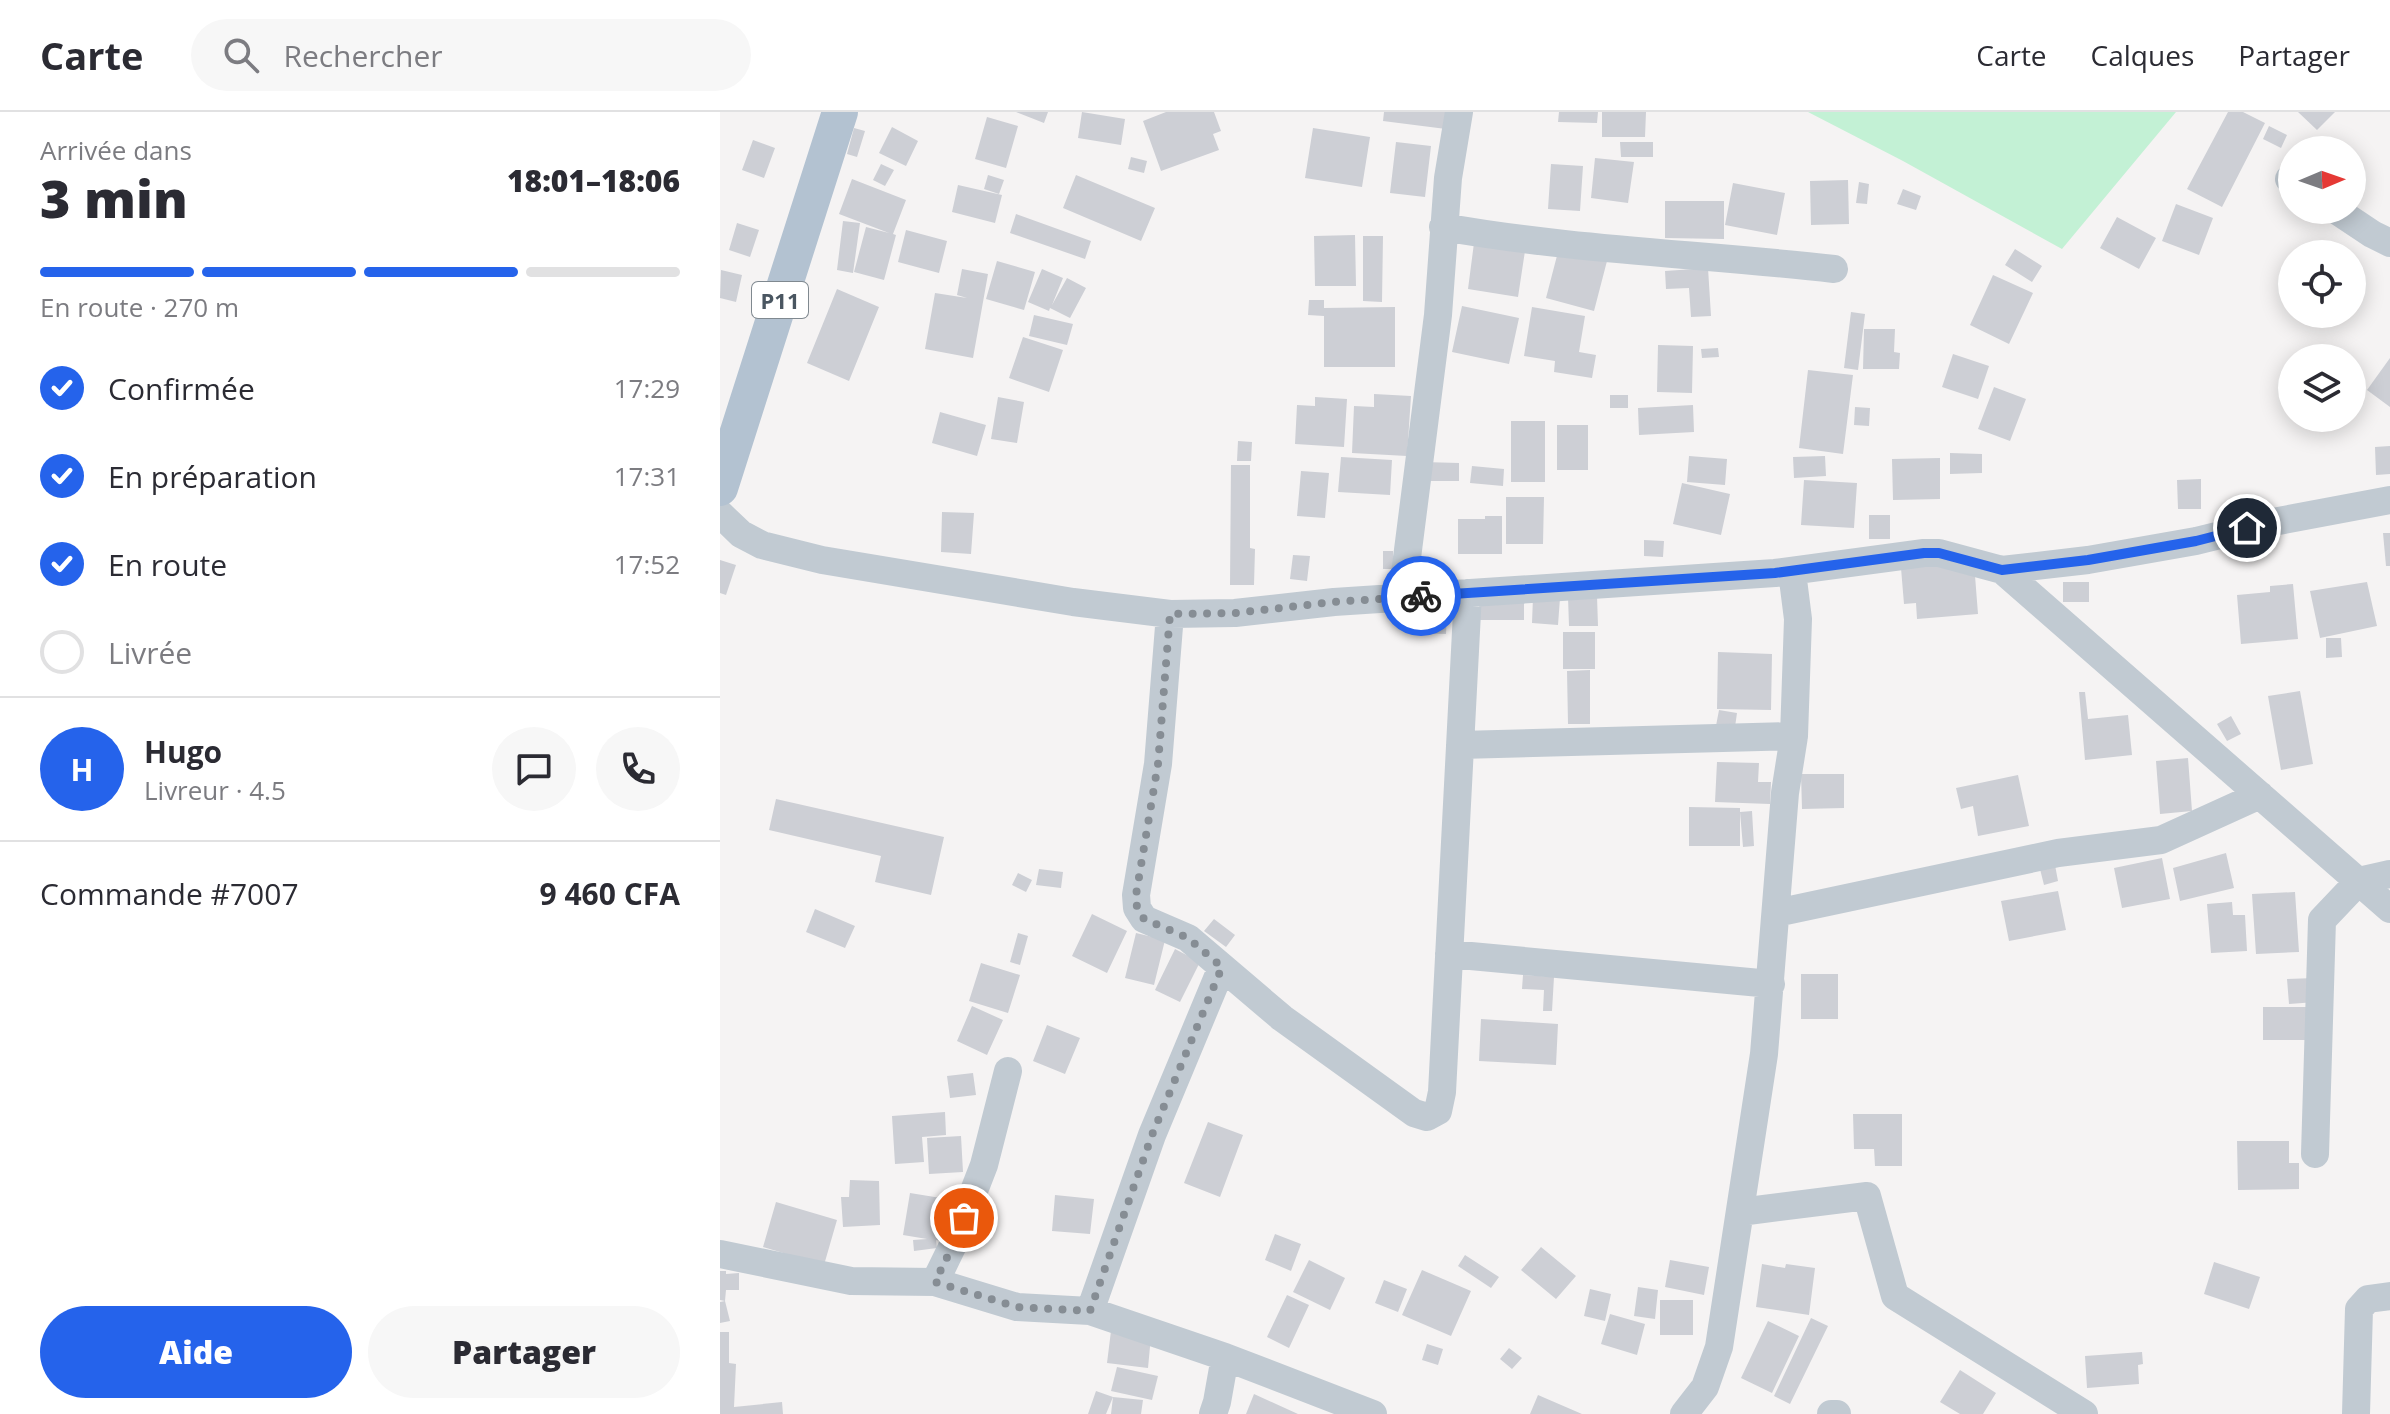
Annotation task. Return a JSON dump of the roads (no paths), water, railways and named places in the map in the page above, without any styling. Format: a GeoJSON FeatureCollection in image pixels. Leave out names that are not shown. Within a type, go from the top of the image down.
{"type":"FeatureCollection","features":[{"type":"Feature","properties":{"kind":"main road","name":"P11"},"geometry":{"type":"LineString","coordinates":[[723,468],[840,112]]}},
{"type":"Feature","properties":{"kind":"street"},"geometry":{"type":"LineString","coordinates":[[1402,597],[1438,315],[1448,178],[1459,112]]}},
{"type":"Feature","properties":{"kind":"street"},"geometry":{"type":"LineString","coordinates":[[2357,224],[2390,243]]}},
{"type":"Feature","properties":{"kind":"street"},"geometry":{"type":"LineString","coordinates":[[1443,227],[1609,248],[1732,257],[1834,269]]}},
{"type":"Feature","properties":{"kind":"street"},"geometry":{"type":"LineString","coordinates":[[720,514],[741,534],[762,545],[822,560],[1073,602],[1170,614],[1235,613],[1334,602],[1792,572],[1939,553],[2002,570],[2088,560],[2180,544],[2273,522],[2390,500]]}},
{"type":"Feature","properties":{"kind":"street"},"geometry":{"type":"LineString","coordinates":[[2002,570],[2390,909]]}},
{"type":"Feature","properties":{"kind":"street"},"geometry":{"type":"LineString","coordinates":[[1684,1414],[1705,1387],[1719,1347],[1764,1054],[1785,793],[1794,736],[1798,619],[1792,572]]}},
{"type":"Feature","properties":{"kind":"street"},"geometry":{"type":"LineString","coordinates":[[1170,614],[1158,764],[1136,895],[1137,908],[1144,919],[1188,938],[1282,1018],[1414,1113],[1427,1117],[1438,1111],[1442,1092],[1468,593]]}},
{"type":"Feature","properties":{"kind":"street"},"geometry":{"type":"LineString","coordinates":[[1460,745],[1794,736]]}},
{"type":"Feature","properties":{"kind":"street"},"geometry":{"type":"LineString","coordinates":[[1776,913],[2058,853],[2161,840],[2260,795]]}},
{"type":"Feature","properties":{"kind":"street"},"geometry":{"type":"LineString","coordinates":[[2315,1154],[2322,920],[2359,881],[2390,874]]}},
{"type":"Feature","properties":{"kind":"street"},"geometry":{"type":"LineString","coordinates":[[1449,954],[1771,984]]}},
{"type":"Feature","properties":{"kind":"street"},"geometry":{"type":"LineString","coordinates":[[1090,1311],[1152,1135],[1222,967]]}},
{"type":"Feature","properties":{"kind":"street"},"geometry":{"type":"LineString","coordinates":[[935,1282],[984,1165],[1008,1071]]}},
{"type":"Feature","properties":{"kind":"street"},"geometry":{"type":"LineString","coordinates":[[1740,1212],[1867,1196],[1895,1296],[2084,1414]]}},
{"type":"Feature","properties":{"kind":"street"},"geometry":{"type":"LineString","coordinates":[[720,1254],[851,1281],[935,1282],[1017,1307],[1090,1311],[1225,1357],[1373,1414]]}},
{"type":"Feature","properties":{"kind":"street"},"geometry":{"type":"LineString","coordinates":[[2356,1414],[2359,1309],[2368,1299],[2390,1296]]}},
{"type":"Feature","properties":{"kind":"street"},"geometry":{"type":"LineString","coordinates":[[1213,1414],[1225,1357]]}},
{"type":"Feature","properties":{"kind":"street"},"geometry":{"type":"LineString","coordinates":[[1831,1414],[1837,1414]]}}]}
